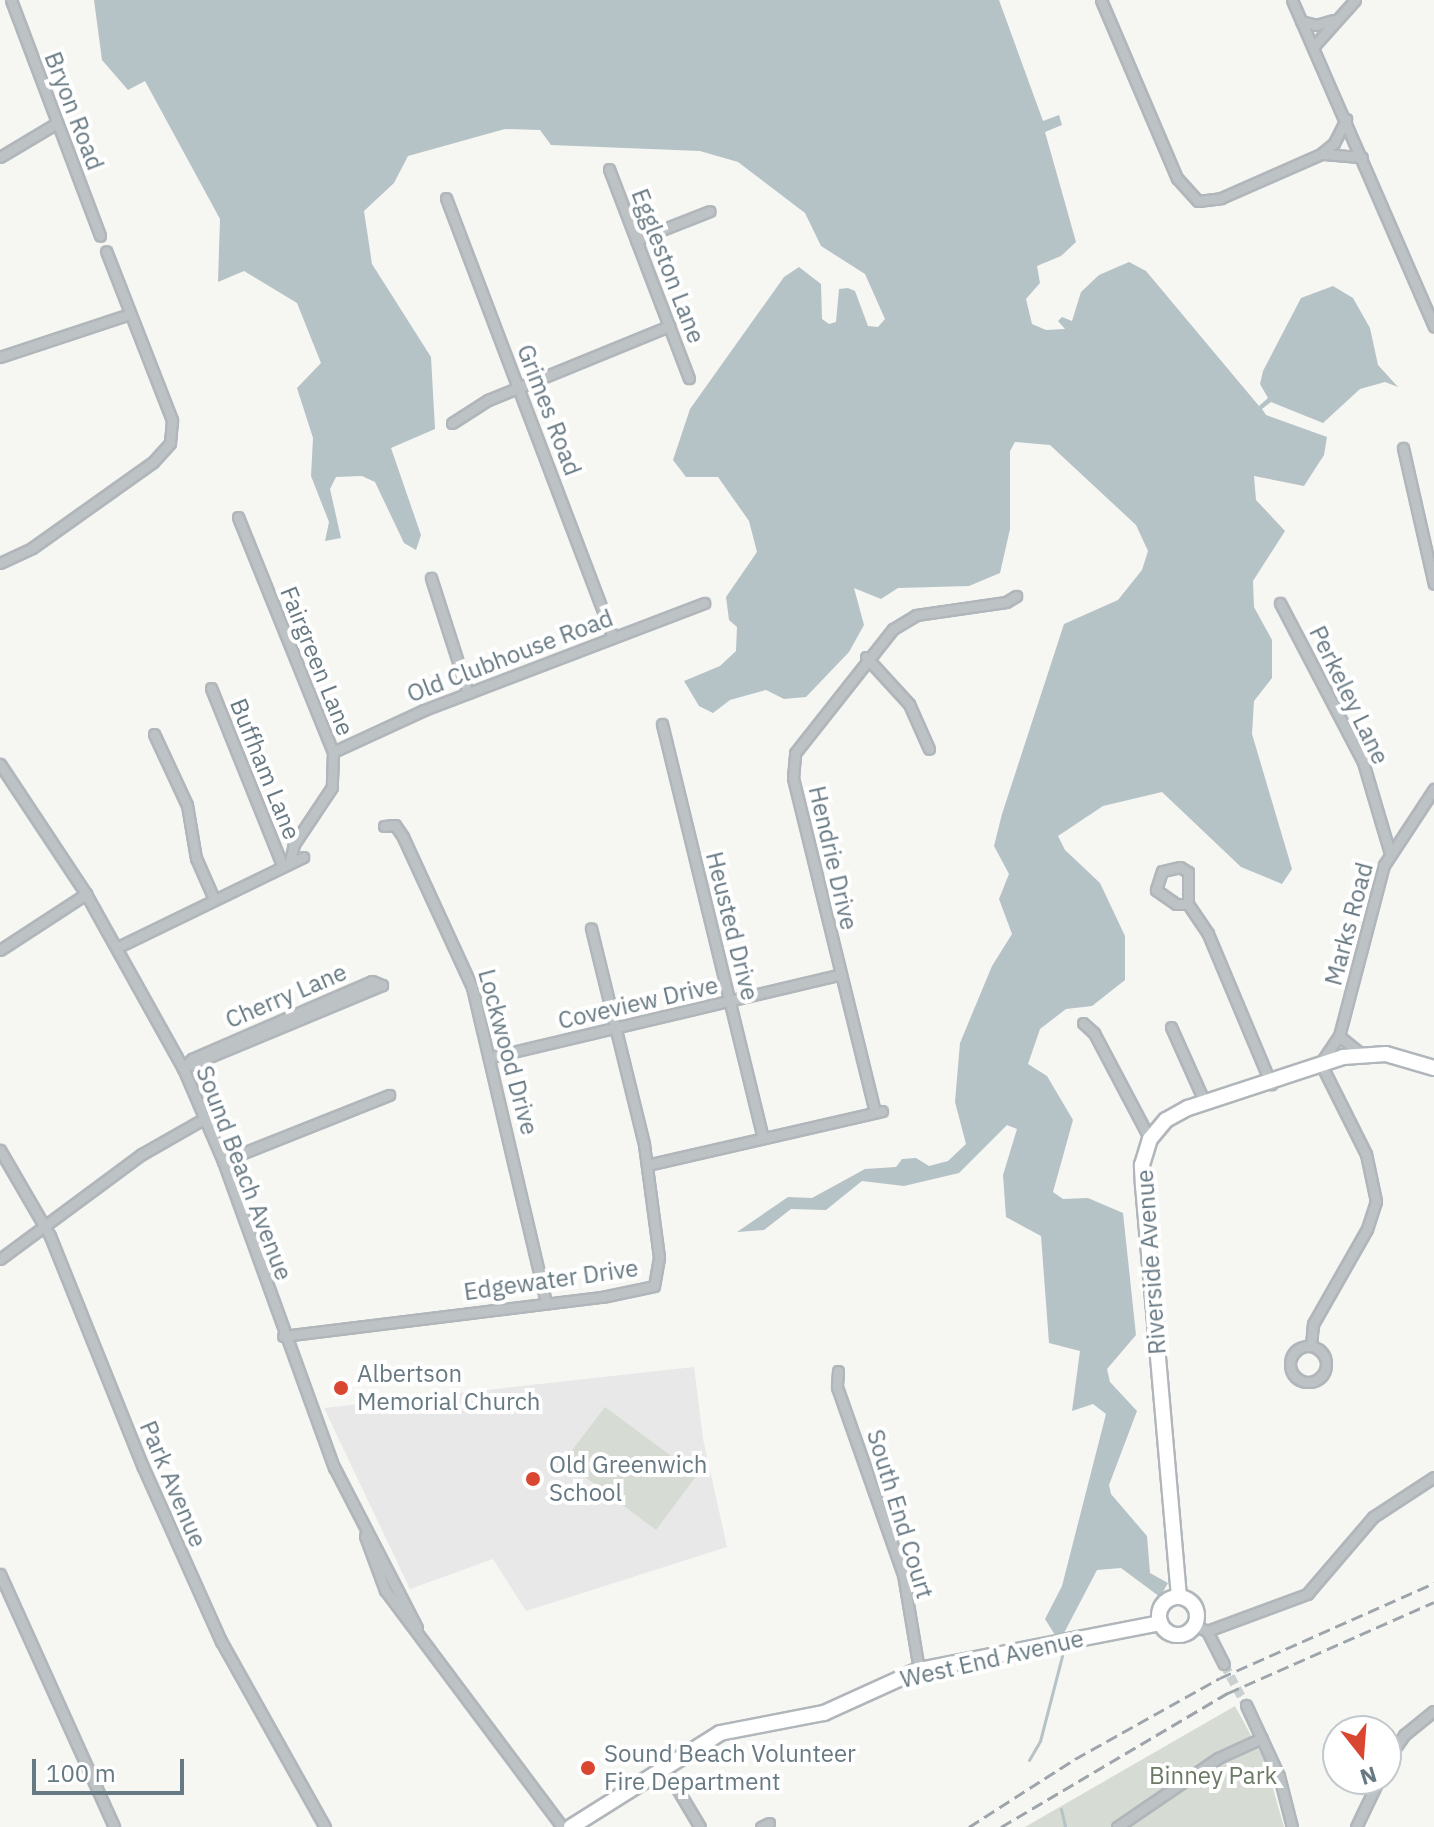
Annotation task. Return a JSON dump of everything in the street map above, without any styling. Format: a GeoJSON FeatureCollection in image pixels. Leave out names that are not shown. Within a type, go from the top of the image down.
{"type":"FeatureCollection","features":[{"type":"Feature","properties":{"kind":"street","name":"Bryon Road"},"geometry":{"type":"LineString","coordinates":[[11,0],[100,236]]}},
{"type":"Feature","properties":{"kind":"street"},"geometry":{"type":"LineString","coordinates":[[1101,0],[1177,178],[1198,201],[1221,198],[1321,154],[1334,143],[1346,119]]}},
{"type":"Feature","properties":{"kind":"street"},"geometry":{"type":"LineString","coordinates":[[1292,0],[1430,308],[1434,326]]}},
{"type":"Feature","properties":{"kind":"street"},"geometry":{"type":"LineString","coordinates":[[1313,47],[1355,0]]}},
{"type":"Feature","properties":{"kind":"street"},"geometry":{"type":"LineString","coordinates":[[1301,21],[1316,25],[1336,19]]}},
{"type":"Feature","properties":{"kind":"street"},"geometry":{"type":"LineString","coordinates":[[0,157],[57,123]]}},
{"type":"Feature","properties":{"kind":"street"},"geometry":{"type":"LineString","coordinates":[[1321,154],[1362,157]]}},
{"type":"Feature","properties":{"kind":"street","name":"Eggleston Lane"},"geometry":{"type":"LineString","coordinates":[[609,169],[689,378]]}},
{"type":"Feature","properties":{"kind":"street","name":"Grimes Road"},"geometry":{"type":"LineString","coordinates":[[446,198],[613,637]]}},
{"type":"Feature","properties":{"kind":"street"},"geometry":{"type":"LineString","coordinates":[[636,240],[710,211]]}},
{"type":"Feature","properties":{"kind":"street"},"geometry":{"type":"LineString","coordinates":[[0,563],[45,539],[153,462],[170,443],[172,420],[106,251]]}},
{"type":"Feature","properties":{"kind":"street"},"geometry":{"type":"LineString","coordinates":[[0,357],[130,314]]}},
{"type":"Feature","properties":{"kind":"street"},"geometry":{"type":"LineString","coordinates":[[452,423],[462,412],[669,326]]}},
{"type":"Feature","properties":{"kind":"street"},"geometry":{"type":"LineString","coordinates":[[1403,448],[1434,584]]}},
{"type":"Feature","properties":{"kind":"street","name":"Fairgreen Lane"},"geometry":{"type":"LineString","coordinates":[[238,517],[333,752],[332,787],[294,844],[286,863]]}},
{"type":"Feature","properties":{"kind":"street"},"geometry":{"type":"LineString","coordinates":[[431,578],[468,693]]}},
{"type":"Feature","properties":{"kind":"street","name":"Hendrie Drive"},"geometry":{"type":"LineString","coordinates":[[763,1138],[878,1112],[839,975],[793,764],[801,742],[866,657],[893,629],[916,615],[1006,602],[1016,596]]}},
{"type":"Feature","properties":{"kind":"street","name":"Old Clubhouse Road"},"geometry":{"type":"LineString","coordinates":[[333,752],[341,744],[704,603]]}},
{"type":"Feature","properties":{"kind":"street","name":"Perkeley Lane"},"geometry":{"type":"LineString","coordinates":[[1280,603],[1363,762],[1390,853]]}},
{"type":"Feature","properties":{"kind":"street"},"geometry":{"type":"LineString","coordinates":[[866,657],[909,704],[929,749]]}},
{"type":"Feature","properties":{"kind":"street","name":"Buffham Lane"},"geometry":{"type":"LineString","coordinates":[[211,688],[286,863]]}},
{"type":"Feature","properties":{"kind":"street","name":"Heusted Drive"},"geometry":{"type":"LineString","coordinates":[[662,724],[763,1138]]}},
{"type":"Feature","properties":{"kind":"street"},"geometry":{"type":"LineString","coordinates":[[154,734],[187,805],[196,858],[214,899]]}},
{"type":"Feature","properties":{"kind":"street","name":"Sound Beach Avenue"},"geometry":{"type":"LineString","coordinates":[[0,764],[118,947],[183,1068],[223,1161],[283,1336],[364,1533],[380,1583],[417,1628],[562,1827]]}},
{"type":"Feature","properties":{"kind":"street","name":"Marks Road"},"geometry":{"type":"LineString","coordinates":[[1319,1069],[1339,1036],[1390,853],[1434,789]]}},
{"type":"Feature","properties":{"kind":"street","name":"Lockwood Drive"},"geometry":{"type":"LineString","coordinates":[[390,826],[464,965],[491,1057],[546,1303]]}},
{"type":"Feature","properties":{"kind":"street"},"geometry":{"type":"LineString","coordinates":[[118,947],[303,857]]}},
{"type":"Feature","properties":{"kind":"street"},"geometry":{"type":"LineString","coordinates":[[1188,904],[1176,904],[1156,890],[1162,871],[1180,867],[1188,872],[1188,904],[1208,934],[1271,1084]]}},
{"type":"Feature","properties":{"kind":"street"},"geometry":{"type":"LineString","coordinates":[[0,950],[86,894]]}},
{"type":"Feature","properties":{"kind":"street"},"geometry":{"type":"LineString","coordinates":[[591,928],[647,1165],[763,1138]]}},
{"type":"Feature","properties":{"kind":"street","name":"Coveview Drive"},"geometry":{"type":"LineString","coordinates":[[491,1057],[617,1030],[839,975]]}},
{"type":"Feature","properties":{"kind":"street","name":"Cherry Lane"},"geometry":{"type":"LineString","coordinates":[[372,981],[382,982],[355,999],[183,1068],[192,1059],[372,981]]}},
{"type":"Feature","properties":{"kind":"street"},"geometry":{"type":"LineString","coordinates":[[1083,1023],[1094,1033],[1150,1139]]}},
{"type":"Feature","properties":{"kind":"street"},"geometry":{"type":"LineString","coordinates":[[1171,1027],[1205,1103]]}},
{"type":"Feature","properties":{"kind":"street"},"geometry":{"type":"LineString","coordinates":[[1339,1036],[1360,1053]]}},
{"type":"Feature","properties":{"kind":"street","name":"Riverside Avenue"},"geometry":{"type":"LineString","coordinates":[[1179,1597],[1143,1187],[1142,1165],[1150,1139],[1166,1120],[1205,1103],[1319,1069],[1360,1053],[1386,1054],[1434,1068]]}},
{"type":"Feature","properties":{"kind":"street"},"geometry":{"type":"LineString","coordinates":[[1311,1346],[1313,1324],[1367,1229],[1376,1201],[1366,1154],[1319,1069]]}},
{"type":"Feature","properties":{"kind":"street"},"geometry":{"type":"LineString","coordinates":[[223,1161],[389,1095]]}},
{"type":"Feature","properties":{"kind":"street"},"geometry":{"type":"LineString","coordinates":[[0,1259],[43,1223],[142,1154],[205,1118]]}},
{"type":"Feature","properties":{"kind":"street","name":"Park Avenue"},"geometry":{"type":"LineString","coordinates":[[0,1150],[43,1223],[221,1641],[325,1827]]}},
{"type":"Feature","properties":{"kind":"street","name":"Edgewater Drive"},"geometry":{"type":"LineString","coordinates":[[283,1336],[546,1303],[654,1286],[659,1257],[647,1165]]}},
{"type":"Feature","properties":{"kind":"street","name":"South End Court"},"geometry":{"type":"LineString","coordinates":[[838,1371],[837,1387],[903,1574],[919,1670]]}},
{"type":"Feature","properties":{"kind":"street"},"geometry":{"type":"LineString","coordinates":[[1224,1664],[1200,1628],[1196,1609],[1179,1597],[1163,1605],[1160,1623],[1174,1635],[1200,1628],[1307,1594],[1373,1517],[1434,1477]]}},
{"type":"Feature","properties":{"kind":"street","name":"Sound Beach Avenue"},"geometry":{"type":"LineString","coordinates":[[364,1533],[401,1589],[417,1628]]}},
{"type":"Feature","properties":{"kind":"street"},"geometry":{"type":"LineString","coordinates":[[380,1583],[383,1575],[391,1573]]}},
{"type":"Feature","properties":{"kind":"street"},"geometry":{"type":"LineString","coordinates":[[0,1574],[114,1827]]}},
{"type":"Feature","properties":{"kind":"street"},"geometry":{"type":"LineString","coordinates":[[391,1596],[401,1589]]}},
{"type":"Feature","properties":{"kind":"street","name":"West End Avenue"},"geometry":{"type":"LineString","coordinates":[[571,1827],[663,1765],[720,1733],[824,1713],[919,1670],[1160,1623]]}},
{"type":"Feature","properties":{"kind":"street"},"geometry":{"type":"LineString","coordinates":[[1246,1705],[1262,1738],[1292,1827]]}},
{"type":"Feature","properties":{"kind":"street"},"geometry":{"type":"LineString","coordinates":[[1402,1738],[1434,1711]]}},
{"type":"Feature","properties":{"kind":"street"},"geometry":{"type":"LineString","coordinates":[[1117,1827],[1218,1758],[1262,1738]]}},
{"type":"Feature","properties":{"kind":"street"},"geometry":{"type":"LineString","coordinates":[[663,1765],[700,1827]]}},
{"type":"Feature","properties":{"kind":"street"},"geometry":{"type":"LineString","coordinates":[[1356,1827],[1371,1795]]}},
{"type":"Feature","properties":{"kind":"shaded area"},"geometry":{"type":"Polygon","coordinates":[[[94,0],[999,0],[1043,121],[1059,115],[1062,125],[1045,132],[1076,242],[1061,256],[1037,266],[1040,283],[1026,299],[1032,324],[1046,330],[1065,329],[1058,321],[1062,317],[1072,321],[1081,292],[1099,275],[1129,262],[1146,271],[1259,406],[1268,398],[1260,384],[1263,371],[1301,298],[1333,286],[1353,298],[1370,328],[1378,365],[1398,387],[1385,382],[1360,389],[1323,423],[1271,402],[1262,409],[1266,415],[1327,437],[1324,455],[1304,486],[1254,476],[1256,500],[1285,531],[1253,581],[1254,607],[1272,640],[1272,678],[1254,701],[1252,734],[1292,869],[1282,884],[1241,867],[1162,792],[1103,806],[1058,836],[1065,850],[1100,883],[1125,936],[1125,980],[1092,1006],[1066,1009],[1040,1029],[1028,1064],[1047,1076],[1073,1120],[1053,1192],[1063,1199],[1088,1198],[1123,1213],[1136,1335],[1107,1369],[1110,1382],[1137,1411],[1109,1485],[1111,1494],[1147,1536],[1150,1573],[1168,1583],[1160,1597],[1121,1568],[1097,1570],[1064,1633],[1055,1635],[1045,1619],[1062,1586],[1106,1414],[1093,1404],[1072,1411],[1080,1351],[1049,1343],[1041,1236],[1006,1217],[1003,1175],[1017,1129],[1007,1125],[959,1173],[904,1186],[862,1181],[826,1210],[791,1209],[764,1230],[737,1232],[788,1197],[812,1198],[865,1169],[896,1167],[902,1159],[916,1158],[929,1166],[948,1161],[966,1144],[955,1102],[960,1043],[992,966],[1012,934],[999,899],[1009,874],[994,846],[1002,814],[1064,624],[1118,600],[1142,570],[1148,551],[1136,525],[1050,445],[1015,442],[1010,451],[1010,529],[1000,573],[969,586],[898,588],[881,599],[854,588],[864,625],[849,652],[806,697],[784,699],[766,690],[730,700],[713,713],[699,706],[684,681],[720,666],[736,651],[737,627],[729,620],[726,597],[757,552],[749,521],[718,477],[686,477],[673,460],[690,409],[784,277],[799,267],[821,284],[822,319],[829,324],[836,322],[839,289],[848,288],[855,291],[868,326],[878,327],[885,319],[865,274],[821,246],[805,213],[738,162],[700,151],[551,145],[540,130],[505,129],[408,156],[394,183],[364,211],[372,264],[431,357],[435,429],[391,448],[421,535],[416,550],[404,543],[375,482],[362,476],[336,477],[330,489],[341,538],[325,541],[329,522],[311,476],[313,438],[297,388],[321,363],[297,303],[244,271],[218,282],[220,219],[145,81],[128,90],[102,60],[94,0]]]}},
{"type":"Feature","properties":{"kind":"shaded area","name":"Old Greenwich School"},"geometry":{"type":"Polygon","coordinates":[[[694,1367],[703,1439],[727,1547],[526,1611],[493,1559],[410,1589],[324,1408],[694,1367]]]}},
{"type":"Feature","properties":{"kind":"green space"},"geometry":{"type":"Polygon","coordinates":[[[605,1407],[697,1475],[656,1530],[564,1461],[605,1407]]]}},
{"type":"Feature","properties":{"kind":"green space","name":"Binney Park"},"geometry":{"type":"Polygon","coordinates":[[[1235,1706],[1265,1761],[1284,1827],[1025,1827],[1235,1706]]]}},
{"type":"Feature","properties":{"kind":"waterway"},"geometry":{"type":"LineString","coordinates":[[1029,1760],[1040,1741],[1062,1656]]}},
{"type":"Feature","properties":{"kind":"waterway"},"geometry":{"type":"LineString","coordinates":[[1061,1809],[1065,1827]]}},
{"type":"Feature","properties":{"kind":"tunnel"},"geometry":{"type":"LineString","coordinates":[[1224,1664],[1246,1705]]}},
{"type":"Feature","properties":{"kind":"railway"},"geometry":{"type":"LineString","coordinates":[[969,1827],[1075,1759],[1220,1678],[1434,1583]]}},
{"type":"Feature","properties":{"kind":"railway"},"geometry":{"type":"LineString","coordinates":[[1001,1827],[1228,1693],[1434,1602]]}},
{"type":"Feature","properties":{"kind":"place","name":"Albertson Memorial Church"},"geometry":{"type":"Point","coordinates":[341,1388]}},
{"type":"Feature","properties":{"kind":"place","name":"Old Greenwich School"},"geometry":{"type":"Point","coordinates":[533,1479]}},
{"type":"Feature","properties":{"kind":"place","name":"Sound Beach Volunteer Fire Department"},"geometry":{"type":"Point","coordinates":[588,1768]}}]}
